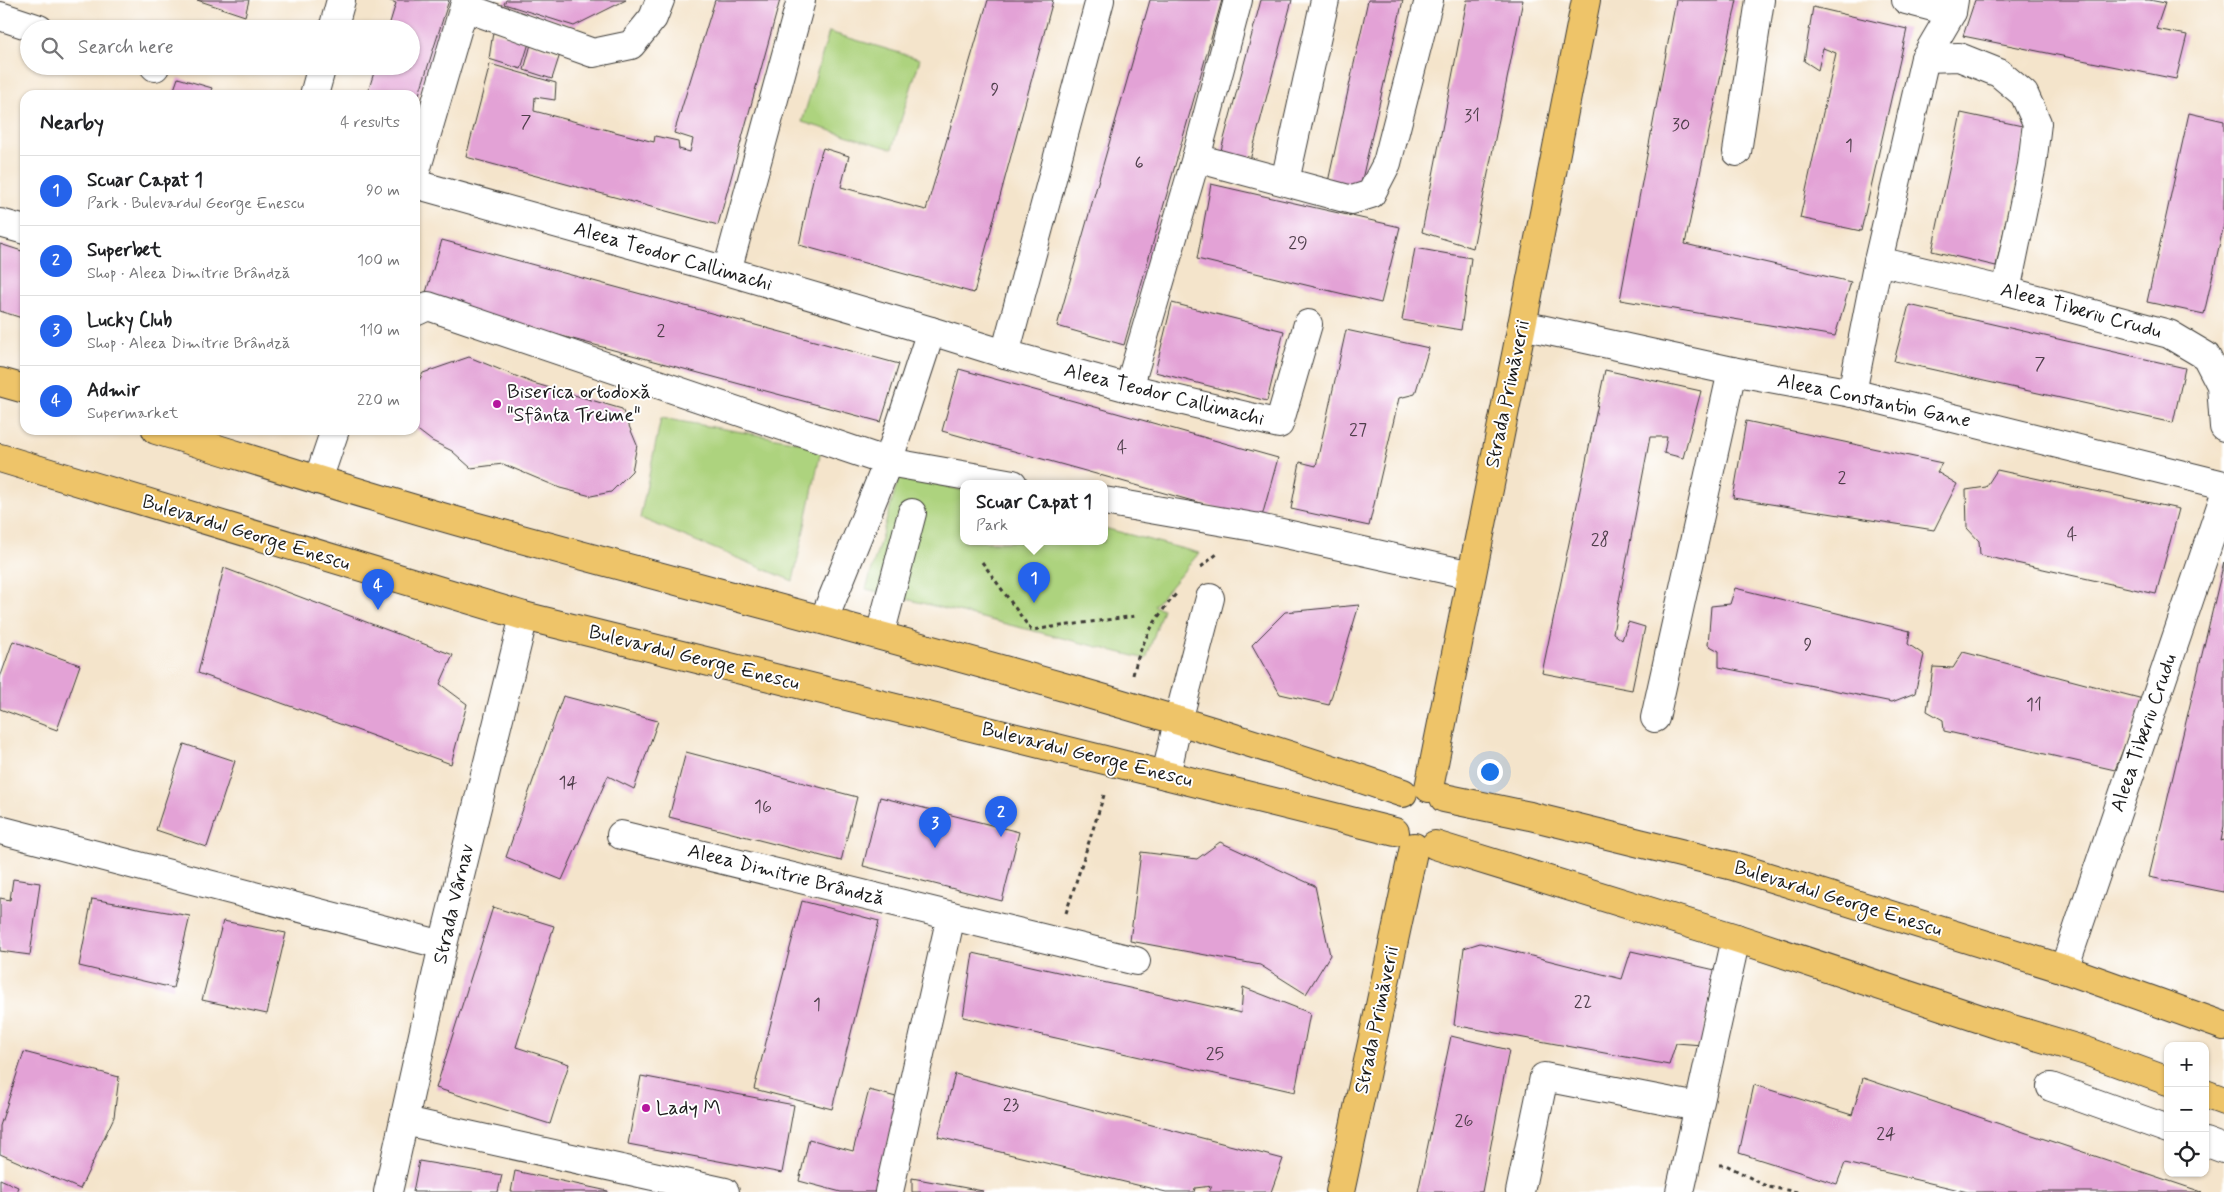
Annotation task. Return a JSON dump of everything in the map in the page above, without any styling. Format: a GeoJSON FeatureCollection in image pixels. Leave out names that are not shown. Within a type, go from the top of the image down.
{"type":"FeatureCollection","features":[{"type":"Feature","properties":{"kind":"main road","name":"Strada Primăverii"},"geometry":{"type":"LineString","coordinates":[[1425,793],[1522,325],[1586,0]]}},
{"type":"Feature","properties":{"kind":"main road"},"geometry":{"type":"LineString","coordinates":[[0,382],[20,388]]}},
{"type":"Feature","properties":{"kind":"main road","name":"Bulevardul George Enescu"},"geometry":{"type":"LineString","coordinates":[[172,435],[480,528],[824,619],[1125,704],[1425,793],[1530,816],[1733,866],[2064,969],[2224,1026]]}},
{"type":"Feature","properties":{"kind":"main road","name":"Bulevardul George Enescu"},"geometry":{"type":"LineString","coordinates":[[0,458],[524,616],[1166,775],[1415,841],[1736,938],[1999,1025],[2086,1051],[2164,1080]]}},
{"type":"Feature","properties":{"kind":"main road"},"geometry":{"type":"LineString","coordinates":[[1425,793],[1449,806],[1451,824],[1448,832],[1415,841],[1391,815],[1397,800],[1425,793]]}},
{"type":"Feature","properties":{"kind":"main road","name":"Strada Primăverii"},"geometry":{"type":"LineString","coordinates":[[1340,1192],[1415,841]]}},
{"type":"Feature","properties":{"kind":"main road"},"geometry":{"type":"LineString","coordinates":[[2209,1095],[2224,1101]]}},
{"type":"Feature","properties":{"kind":"street"},"geometry":{"type":"LineString","coordinates":[[335,20],[341,0]]}},
{"type":"Feature","properties":{"kind":"street"},"geometry":{"type":"LineString","coordinates":[[420,157],[465,4],[593,53],[631,45],[653,18],[660,0]]}},
{"type":"Feature","properties":{"kind":"street"},"geometry":{"type":"LineString","coordinates":[[727,271],[801,0]]}},
{"type":"Feature","properties":{"kind":"street"},"geometry":{"type":"LineString","coordinates":[[1005,354],[1100,0]]}},
{"type":"Feature","properties":{"kind":"street"},"geometry":{"type":"LineString","coordinates":[[1129,388],[1196,158],[1238,0]]}},
{"type":"Feature","properties":{"kind":"street"},"geometry":{"type":"LineString","coordinates":[[1285,182],[1325,0]]}},
{"type":"Feature","properties":{"kind":"street"},"geometry":{"type":"LineString","coordinates":[[1196,158],[1352,200],[1371,194],[1387,163],[1429,0]]}},
{"type":"Feature","properties":{"kind":"street"},"geometry":{"type":"LineString","coordinates":[[1737,152],[1760,0]]}},
{"type":"Feature","properties":{"kind":"street"},"geometry":{"type":"LineString","coordinates":[[1852,394],[1878,262],[1925,58],[1953,6],[1906,0]]}},
{"type":"Feature","properties":{"kind":"street"},"geometry":{"type":"LineString","coordinates":[[0,16],[20,23]]}},
{"type":"Feature","properties":{"kind":"street"},"geometry":{"type":"LineString","coordinates":[[1925,58],[1959,57],[1998,73],[2024,94],[2037,123],[2032,165],[2006,291]]}},
{"type":"Feature","properties":{"kind":"street"},"geometry":{"type":"LineString","coordinates":[[315,90],[320,75]]}},
{"type":"Feature","properties":{"kind":"street","name":"Aleea Teodor Callimachi"},"geometry":{"type":"LineString","coordinates":[[420,185],[727,271],[1005,354],[1129,388],[1279,424],[1308,324]]}},
{"type":"Feature","properties":{"kind":"street"},"geometry":{"type":"LineString","coordinates":[[0,223],[20,229]]}},
{"type":"Feature","properties":{"kind":"street","name":"Aleea Tiberiu Crudu"},"geometry":{"type":"LineString","coordinates":[[1878,262],[2006,291],[2169,334],[2206,356],[2221,385],[2224,427]]}},
{"type":"Feature","properties":{"kind":"street"},"geometry":{"type":"LineString","coordinates":[[420,310],[428,306],[888,462],[990,480]]}},
{"type":"Feature","properties":{"kind":"street","name":"Aleea Constantin Gane"},"geometry":{"type":"LineString","coordinates":[[1522,325],[1732,371],[1852,394],[2224,485]]}},
{"type":"Feature","properties":{"kind":"street"},"geometry":{"type":"LineString","coordinates":[[824,619],[888,462],[931,331]]}},
{"type":"Feature","properties":{"kind":"street"},"geometry":{"type":"LineString","coordinates":[[1655,718],[1732,371]]}},
{"type":"Feature","properties":{"kind":"street"},"geometry":{"type":"LineString","coordinates":[[318,480],[333,435]]}},
{"type":"Feature","properties":{"kind":"street","name":"Aleea Tiberiu Crudu"},"geometry":{"type":"LineString","coordinates":[[2064,969],[2224,497]]}},
{"type":"Feature","properties":{"kind":"street"},"geometry":{"type":"LineString","coordinates":[[1108,501],[1254,527],[1471,575]]}},
{"type":"Feature","properties":{"kind":"street"},"geometry":{"type":"LineString","coordinates":[[880,635],[912,513]]}},
{"type":"Feature","properties":{"kind":"street"},"geometry":{"type":"LineString","coordinates":[[1166,775],[1210,598]]}},
{"type":"Feature","properties":{"kind":"street","name":"Strada Vârnav"},"geometry":{"type":"LineString","coordinates":[[388,1192],[443,945],[524,616]]}},
{"type":"Feature","properties":{"kind":"street"},"geometry":{"type":"LineString","coordinates":[[0,830],[443,945]]}},
{"type":"Feature","properties":{"kind":"street","name":"Aleea Dimitrie Brândză"},"geometry":{"type":"LineString","coordinates":[[622,835],[1136,961]]}},
{"type":"Feature","properties":{"kind":"street"},"geometry":{"type":"LineString","coordinates":[[889,1192],[951,916]]}},
{"type":"Feature","properties":{"kind":"street"},"geometry":{"type":"LineString","coordinates":[[1680,1192],[1736,938]]}},
{"type":"Feature","properties":{"kind":"street"},"geometry":{"type":"LineString","coordinates":[[1520,1192],[1544,1077],[1698,1107]]}},
{"type":"Feature","properties":{"kind":"street"},"geometry":{"type":"LineString","coordinates":[[2051,1087],[2164,1128]]}},
{"type":"Feature","properties":{"kind":"street"},"geometry":{"type":"LineString","coordinates":[[405,1120],[726,1192]]}},
{"type":"Feature","properties":{"kind":"street"},"geometry":{"type":"LineString","coordinates":[[2209,1143],[2224,1148]]}},
{"type":"Feature","properties":{"kind":"path"},"geometry":{"type":"LineString","coordinates":[[982,562],[1031,630],[1136,616]]}},
{"type":"Feature","properties":{"kind":"path"},"geometry":{"type":"LineString","coordinates":[[1057,942],[1114,762]]}},
{"type":"Feature","properties":{"kind":"path"},"geometry":{"type":"LineString","coordinates":[[1686,1162],[1726,1165],[1768,1188],[1798,1192]]}},
{"type":"Feature","properties":{"kind":"green space"},"geometry":{"type":"Polygon","coordinates":[[[829,32],[920,59],[892,149],[802,122],[829,32]]]}},
{"type":"Feature","properties":{"kind":"green space"},"geometry":{"type":"Polygon","coordinates":[[[661,418],[822,446],[793,581],[640,518],[661,418]]]}},
{"type":"Feature","properties":{"kind":"green space"},"geometry":{"type":"Polygon","coordinates":[[[900,474],[960,490],[960,545],[1108,545],[1108,529],[1199,553],[1154,606],[1163,609],[1146,659],[866,589],[900,474]]]}},
{"type":"Feature","properties":{"kind":"building"},"geometry":{"type":"Polygon","coordinates":[[[197,0],[249,0],[245,16],[197,0]]]}},
{"type":"Feature","properties":{"kind":"building"},"geometry":{"type":"Polygon","coordinates":[[[388,0],[449,0],[420,91],[369,90],[373,75],[420,75],[420,20],[391,20],[396,3],[388,0]]]}},
{"type":"Feature","properties":{"kind":"building"},"geometry":{"type":"Polygon","coordinates":[[[506,0],[626,0],[574,26],[504,4],[506,0]]]}},
{"type":"Feature","properties":{"kind":"building"},"geometry":{"type":"Polygon","coordinates":[[[715,0],[780,0],[718,225],[466,157],[490,64],[556,83],[555,100],[535,97],[534,111],[654,142],[655,136],[678,141],[679,149],[690,152],[693,139],[674,133],[715,0]]]}},
{"type":"Feature","properties":{"kind":"building"},"geometry":{"type":"Polygon","coordinates":[[[988,0],[1053,0],[974,293],[799,245],[813,179],[823,148],[849,156],[841,187],[926,210],[988,0]]]}},
{"type":"Feature","properties":{"kind":"building"},"geometry":{"type":"Polygon","coordinates":[[[1150,0],[1222,0],[1124,345],[1057,326],[1150,0]]]}},
{"type":"Feature","properties":{"kind":"building"},"geometry":{"type":"Polygon","coordinates":[[[1261,0],[1292,0],[1249,164],[1220,154],[1261,0]]]}},
{"type":"Feature","properties":{"kind":"building"},"geometry":{"type":"Polygon","coordinates":[[[1368,0],[1403,0],[1360,188],[1328,182],[1368,0]]]}},
{"type":"Feature","properties":{"kind":"building"},"geometry":{"type":"Polygon","coordinates":[[[1467,0],[1523,0],[1473,248],[1422,232],[1467,0]]]}},
{"type":"Feature","properties":{"kind":"building"},"geometry":{"type":"Polygon","coordinates":[[[1676,0],[1737,0],[1685,244],[1851,282],[1835,336],[1620,300],[1676,0]]]}},
{"type":"Feature","properties":{"kind":"building"},"geometry":{"type":"Polygon","coordinates":[[[1975,0],[2149,0],[2165,3],[2156,29],[2187,35],[2176,79],[1963,36],[1975,0]]]}},
{"type":"Feature","properties":{"kind":"building"},"geometry":{"type":"Polygon","coordinates":[[[1813,7],[1907,29],[1861,231],[1800,218],[1836,53],[1823,48],[1818,70],[1804,61],[1813,7]]]}},
{"type":"Feature","properties":{"kind":"building"},"geometry":{"type":"Polygon","coordinates":[[[493,32],[529,43],[521,69],[489,59],[493,32]]]}},
{"type":"Feature","properties":{"kind":"building"},"geometry":{"type":"Polygon","coordinates":[[[531,44],[560,54],[552,79],[524,70],[531,44]]]}},
{"type":"Feature","properties":{"kind":"building"},"geometry":{"type":"Polygon","coordinates":[[[178,78],[212,88],[211,90],[174,90],[178,78]]]}},
{"type":"Feature","properties":{"kind":"building"},"geometry":{"type":"Polygon","coordinates":[[[1961,113],[2027,127],[1996,266],[1932,251],[1961,113]]]}},
{"type":"Feature","properties":{"kind":"building"},"geometry":{"type":"Polygon","coordinates":[[[2189,113],[2224,121],[2224,224],[2204,314],[2147,302],[2189,113]]]}},
{"type":"Feature","properties":{"kind":"building"},"geometry":{"type":"Polygon","coordinates":[[[1211,184],[1400,227],[1381,303],[1197,259],[1211,184]]]}},
{"type":"Feature","properties":{"kind":"building"},"geometry":{"type":"Polygon","coordinates":[[[442,240],[899,364],[881,422],[424,299],[442,240]]]}},
{"type":"Feature","properties":{"kind":"building"},"geometry":{"type":"Polygon","coordinates":[[[0,244],[20,250],[20,317],[0,311],[0,244]]]}},
{"type":"Feature","properties":{"kind":"building"},"geometry":{"type":"Polygon","coordinates":[[[1415,248],[1471,258],[1461,330],[1402,320],[1415,248]]]}},
{"type":"Feature","properties":{"kind":"building"},"geometry":{"type":"Polygon","coordinates":[[[1172,303],[1284,331],[1267,401],[1155,372],[1172,303]]]}},
{"type":"Feature","properties":{"kind":"building"},"geometry":{"type":"Polygon","coordinates":[[[1909,305],[2185,368],[2173,423],[1894,361],[1909,305]]]}},
{"type":"Feature","properties":{"kind":"building"},"geometry":{"type":"Polygon","coordinates":[[[1346,330],[1429,348],[1415,394],[1399,398],[1369,526],[1291,509],[1300,462],[1316,466],[1346,330]]]}},
{"type":"Feature","properties":{"kind":"building"},"geometry":{"type":"Polygon","coordinates":[[[469,357],[533,383],[622,409],[637,445],[632,471],[611,492],[591,496],[560,488],[503,464],[471,468],[452,451],[432,441],[420,432],[420,379],[423,373],[469,357]]]}},
{"type":"Feature","properties":{"kind":"building"},"geometry":{"type":"Polygon","coordinates":[[[959,369],[1278,458],[1261,520],[942,431],[959,369]]]}},
{"type":"Feature","properties":{"kind":"building"},"geometry":{"type":"Polygon","coordinates":[[[1605,370],[1701,391],[1683,458],[1664,453],[1667,437],[1650,437],[1613,633],[1622,640],[1628,622],[1645,627],[1632,690],[1542,673],[1605,370]]]}},
{"type":"Feature","properties":{"kind":"building"},"geometry":{"type":"Polygon","coordinates":[[[1746,421],[1942,463],[1937,472],[1957,484],[1934,530],[1733,498],[1746,421]]]}},
{"type":"Feature","properties":{"kind":"building"},"geometry":{"type":"Polygon","coordinates":[[[1997,470],[2179,509],[2156,594],[1980,555],[1979,541],[1967,528],[1966,490],[1986,487],[1997,470]]]}},
{"type":"Feature","properties":{"kind":"building"},"geometry":{"type":"Polygon","coordinates":[[[2224,562],[2224,826],[2221,841],[2224,840],[2224,892],[2149,877],[2224,562]]]}},
{"type":"Feature","properties":{"kind":"building"},"geometry":{"type":"Polygon","coordinates":[[[224,568],[453,655],[440,684],[467,704],[451,764],[198,673],[224,568]]]}},
{"type":"Feature","properties":{"kind":"building"},"geometry":{"type":"Polygon","coordinates":[[[1735,588],[1910,631],[1908,644],[1924,655],[1915,693],[1892,702],[1719,667],[1719,651],[1708,645],[1711,606],[1730,604],[1735,588]]]}},
{"type":"Feature","properties":{"kind":"building"},"geometry":{"type":"Polygon","coordinates":[[[1359,605],[1329,705],[1280,694],[1252,645],[1285,612],[1359,605]]]}},
{"type":"Feature","properties":{"kind":"building"},"geometry":{"type":"Polygon","coordinates":[[[13,641],[80,665],[57,730],[0,709],[0,678],[13,641]]]}},
{"type":"Feature","properties":{"kind":"building"},"geometry":{"type":"Polygon","coordinates":[[[1963,652],[2143,699],[2115,770],[1944,731],[1943,720],[1927,711],[1933,667],[1953,668],[1963,652]]]}},
{"type":"Feature","properties":{"kind":"building"},"geometry":{"type":"Polygon","coordinates":[[[563,696],[658,721],[634,789],[608,776],[562,880],[506,857],[563,696]]]}},
{"type":"Feature","properties":{"kind":"building"},"geometry":{"type":"Polygon","coordinates":[[[184,744],[235,761],[207,847],[156,830],[184,744]]]}},
{"type":"Feature","properties":{"kind":"building"},"geometry":{"type":"Polygon","coordinates":[[[686,752],[857,797],[841,861],[669,817],[686,752]]]}},
{"type":"Feature","properties":{"kind":"building"},"geometry":{"type":"Polygon","coordinates":[[[880,797],[1019,832],[1002,901],[863,866],[880,797]]]}},
{"type":"Feature","properties":{"kind":"building"},"geometry":{"type":"Polygon","coordinates":[[[1220,842],[1315,886],[1330,955],[1306,994],[1260,965],[1130,941],[1141,852],[1197,859],[1220,842]]]}},
{"type":"Feature","properties":{"kind":"building"},"geometry":{"type":"Polygon","coordinates":[[[13,879],[40,883],[30,955],[0,951],[0,898],[10,900],[13,879]]]}},
{"type":"Feature","properties":{"kind":"building"},"geometry":{"type":"Polygon","coordinates":[[[92,899],[190,916],[173,988],[79,966],[92,899]]]}},
{"type":"Feature","properties":{"kind":"building"},"geometry":{"type":"Polygon","coordinates":[[[802,901],[879,921],[832,1109],[754,1089],[802,901]]]}},
{"type":"Feature","properties":{"kind":"building"},"geometry":{"type":"Polygon","coordinates":[[[493,907],[554,926],[516,1047],[569,1064],[550,1124],[436,1088],[493,907]]]}},
{"type":"Feature","properties":{"kind":"building"},"geometry":{"type":"Polygon","coordinates":[[[223,921],[286,933],[267,1014],[202,1000],[223,921]]]}},
{"type":"Feature","properties":{"kind":"building"},"geometry":{"type":"Polygon","coordinates":[[[1480,943],[1622,979],[1631,951],[1715,970],[1702,1045],[1676,1043],[1669,1065],[1454,1025],[1464,948],[1480,943]]]}},
{"type":"Feature","properties":{"kind":"building"},"geometry":{"type":"Polygon","coordinates":[[[973,953],[1241,1013],[1243,987],[1310,1013],[1295,1092],[963,1017],[973,953]]]}},
{"type":"Feature","properties":{"kind":"building"},"geometry":{"type":"Polygon","coordinates":[[[1451,1036],[1509,1050],[1482,1192],[1418,1192],[1451,1036]]]}},
{"type":"Feature","properties":{"kind":"building"},"geometry":{"type":"Polygon","coordinates":[[[24,1052],[119,1077],[114,1117],[80,1189],[0,1154],[0,1126],[24,1052]]]}},
{"type":"Feature","properties":{"kind":"building"},"geometry":{"type":"Polygon","coordinates":[[[955,1074],[1283,1159],[1271,1192],[1209,1192],[1212,1186],[1195,1188],[1194,1192],[1166,1192],[938,1137],[955,1074]]]}},
{"type":"Feature","properties":{"kind":"building"},"geometry":{"type":"Polygon","coordinates":[[[641,1076],[794,1105],[782,1173],[628,1144],[641,1076]]]}},
{"type":"Feature","properties":{"kind":"building"},"geometry":{"type":"Polygon","coordinates":[[[1863,1078],[2202,1192],[1968,1192],[1845,1163],[1837,1184],[1739,1153],[1754,1085],[1852,1115],[1863,1078]]]}},
{"type":"Feature","properties":{"kind":"building"},"geometry":{"type":"Polygon","coordinates":[[[869,1090],[900,1098],[875,1192],[841,1192],[799,1181],[809,1139],[853,1151],[869,1090]]]}},
{"type":"Feature","properties":{"kind":"building"},"geometry":{"type":"Polygon","coordinates":[[[419,1161],[502,1175],[498,1192],[413,1192],[419,1161]]]}},
{"type":"Feature","properties":{"kind":"building"},"geometry":{"type":"Polygon","coordinates":[[[515,1171],[608,1191],[608,1192],[511,1192],[515,1171]]]}},
{"type":"Feature","properties":{"kind":"building"},"geometry":{"type":"Polygon","coordinates":[[[912,1178],[983,1191],[912,1192],[912,1178]]]}},
{"type":"Feature","properties":{"kind":"building"},"geometry":{"type":"Polygon","coordinates":[[[0,1179],[18,1187],[16,1192],[0,1192],[0,1179]]]}},
{"type":"Feature","properties":{"kind":"place","name":"Biserica ortodoxă \"Sfânta Treime\""},"geometry":{"type":"Point","coordinates":[497,404]}},
{"type":"Feature","properties":{"kind":"place","name":"Scuar Capat 1"},"geometry":{"type":"Point","coordinates":[1034,603]}},
{"type":"Feature","properties":{"kind":"place","name":"Admir"},"geometry":{"type":"Point","coordinates":[378,610]}},
{"type":"Feature","properties":{"kind":"place","name":"Superbet"},"geometry":{"type":"Point","coordinates":[1001,837]}},
{"type":"Feature","properties":{"kind":"place","name":"Lucky Club"},"geometry":{"type":"Point","coordinates":[935,848]}},
{"type":"Feature","properties":{"kind":"place","name":"Lady M"},"geometry":{"type":"Point","coordinates":[646,1108]}}]}
